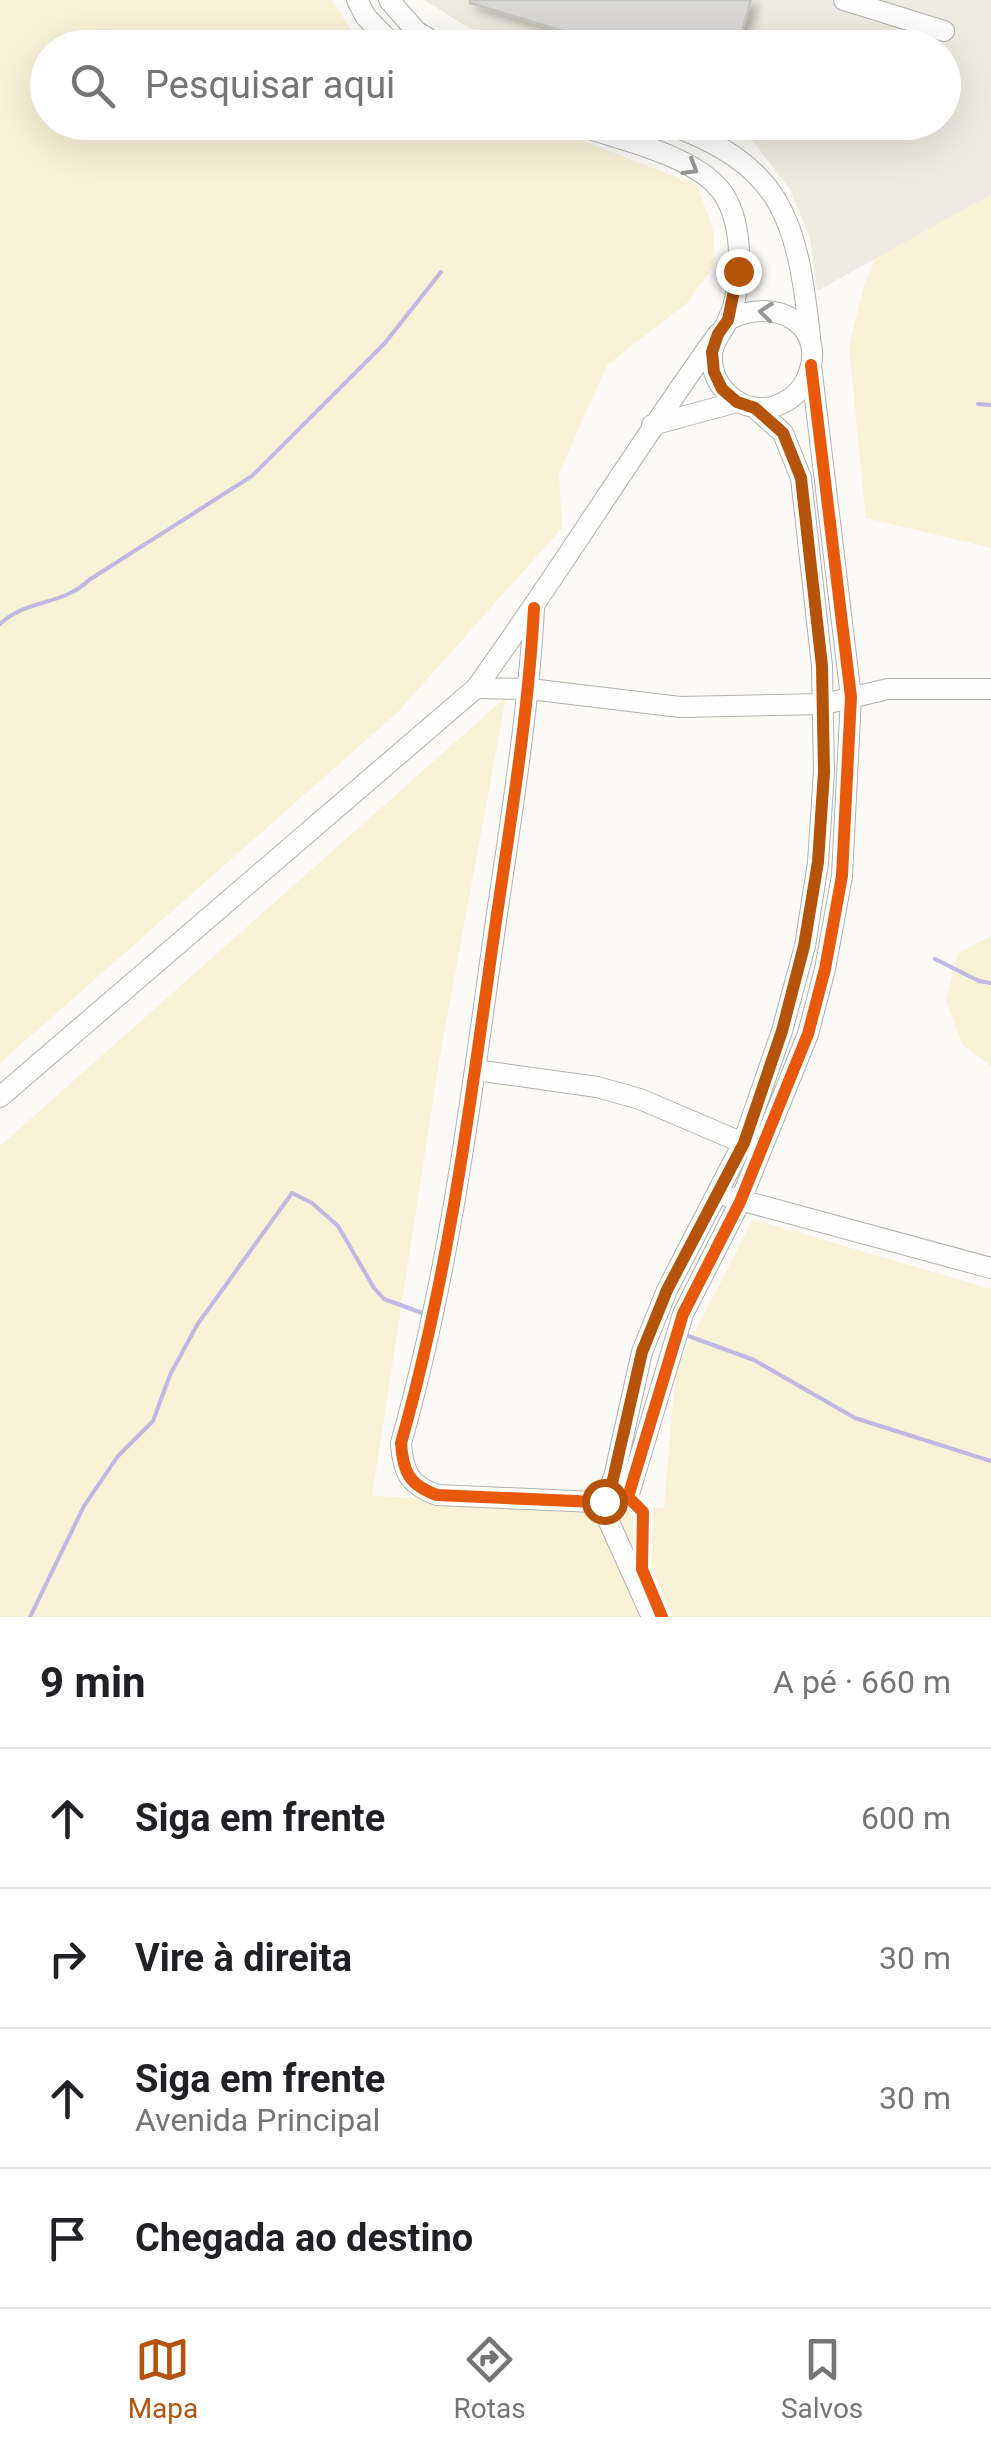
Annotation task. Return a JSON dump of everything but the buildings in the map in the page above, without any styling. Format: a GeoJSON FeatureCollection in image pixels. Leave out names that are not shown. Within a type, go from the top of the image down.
{"type":"FeatureCollection","features":[{"type":"Feature","properties":{"kind":"street"},"geometry":{"type":"LineString","coordinates":[[357,0],[379,30]]}},
{"type":"Feature","properties":{"kind":"street"},"geometry":{"type":"LineString","coordinates":[[388,0],[415,30]]}},
{"type":"Feature","properties":{"kind":"street"},"geometry":{"type":"LineString","coordinates":[[844,0],[941,30]]}},
{"type":"Feature","properties":{"kind":"street"},"geometry":{"type":"LineString","coordinates":[[621,140],[682,161],[722,191],[735,214],[740,243],[723,327],[712,352],[714,372],[722,389],[783,433],[801,478],[824,704],[818,862],[804,946],[782,1031],[744,1143],[667,1290],[642,1352],[611,1488],[604,1501],[609,1522],[652,1617]]}},
{"type":"Feature","properties":{"kind":"street"},"geometry":{"type":"LineString","coordinates":[[534,608],[530,688],[476,1070],[442,1280],[401,1443],[403,1468],[416,1488],[437,1494],[619,1503],[628,1497],[683,1314],[740,1202],[808,1034],[842,876],[852,698],[810,340],[794,238],[782,207],[758,173],[710,140]]}},
{"type":"Feature","properties":{"kind":"street"},"geometry":{"type":"LineString","coordinates":[[0,1097],[476,688],[534,608],[652,425],[723,327],[745,311],[761,308],[792,319],[810,340]]}},
{"type":"Feature","properties":{"kind":"street"},"geometry":{"type":"LineString","coordinates":[[652,425],[746,405],[774,406],[792,398],[804,384],[811,365]]}},
{"type":"Feature","properties":{"kind":"street"},"geometry":{"type":"LineString","coordinates":[[476,688],[530,688],[680,707],[824,704],[888,689],[991,688]]}},
{"type":"Feature","properties":{"kind":"street"},"geometry":{"type":"LineString","coordinates":[[476,1070],[596,1087],[640,1099],[744,1143]]}},
{"type":"Feature","properties":{"kind":"street"},"geometry":{"type":"LineString","coordinates":[[718,1192],[740,1202],[991,1268]]}},
{"type":"Feature","properties":{"kind":"shaded area"},"geometry":{"type":"Polygon","coordinates":[[[0,0],[332,0],[351,30],[30,30],[30,140],[581,140],[697,185],[713,229],[714,266],[686,304],[607,365],[559,473],[562,528],[397,713],[0,1063],[0,0]]]}},
{"type":"Feature","properties":{"kind":"shaded area"},"geometry":{"type":"Polygon","coordinates":[[[424,0],[991,0],[991,195],[817,291],[810,238],[789,188],[750,140],[961,140],[961,30],[469,28],[424,0]]]}},
{"type":"Feature","properties":{"kind":"shaded area"},"geometry":{"type":"Polygon","coordinates":[[[991,195],[991,548],[866,518],[849,346],[865,283],[876,258],[991,195]]]}},
{"type":"Feature","properties":{"kind":"shaded area"},"geometry":{"type":"Polygon","coordinates":[[[506,697],[439,1061],[372,1496],[664,1508],[676,1369],[753,1219],[991,1289],[991,1617],[0,1617],[0,1146],[506,697]]]}},
{"type":"Feature","properties":{"kind":"shaded area"},"geometry":{"type":"Polygon","coordinates":[[[991,936],[991,1066],[962,1044],[946,1000],[958,953],[991,936]]]}},
{"type":"Feature","properties":{"kind":"waterway"},"geometry":{"type":"LineString","coordinates":[[0,624],[22,610],[69,594],[252,476],[384,344],[441,272]]}},
{"type":"Feature","properties":{"kind":"waterway"},"geometry":{"type":"LineString","coordinates":[[978,404],[991,405]]}},
{"type":"Feature","properties":{"kind":"waterway"},"geometry":{"type":"LineString","coordinates":[[935,959],[991,983]]}},
{"type":"Feature","properties":{"kind":"waterway"},"geometry":{"type":"LineString","coordinates":[[30,1617],[84,1506],[118,1456],[153,1421],[170,1375],[197,1325],[292,1193],[312,1203],[338,1226],[384,1299],[425,1314]]}},
{"type":"Feature","properties":{"kind":"waterway"},"geometry":{"type":"LineString","coordinates":[[683,1334],[754,1360],[855,1418],[991,1461]]}},
{"type":"Feature","properties":{"kind":"cycle path"},"geometry":{"type":"LineString","coordinates":[[628,1497],[683,1314],[740,1202],[808,1034],[842,876],[851,697],[811,365]]}},
{"type":"Feature","properties":{"kind":"cycle path"},"geometry":{"type":"LineString","coordinates":[[534,608],[517,779],[465,1136],[444,1259],[401,1443],[402,1453],[409,1476],[437,1495],[619,1503],[628,1497]]}},
{"type":"Feature","properties":{"kind":"cycle path"},"geometry":{"type":"LineString","coordinates":[[628,1497],[643,1512],[642,1569],[662,1617]]}},
{"type":"Feature","properties":{"kind":"route"},"geometry":{"type":"LineString","coordinates":[[604,1501],[611,1488],[642,1352],[667,1290],[744,1143],[782,1031],[804,946],[818,862],[824,772],[822,666],[801,478],[783,433],[755,408],[737,402],[722,389],[714,372],[712,352],[728,320],[738,271]]}}]}
